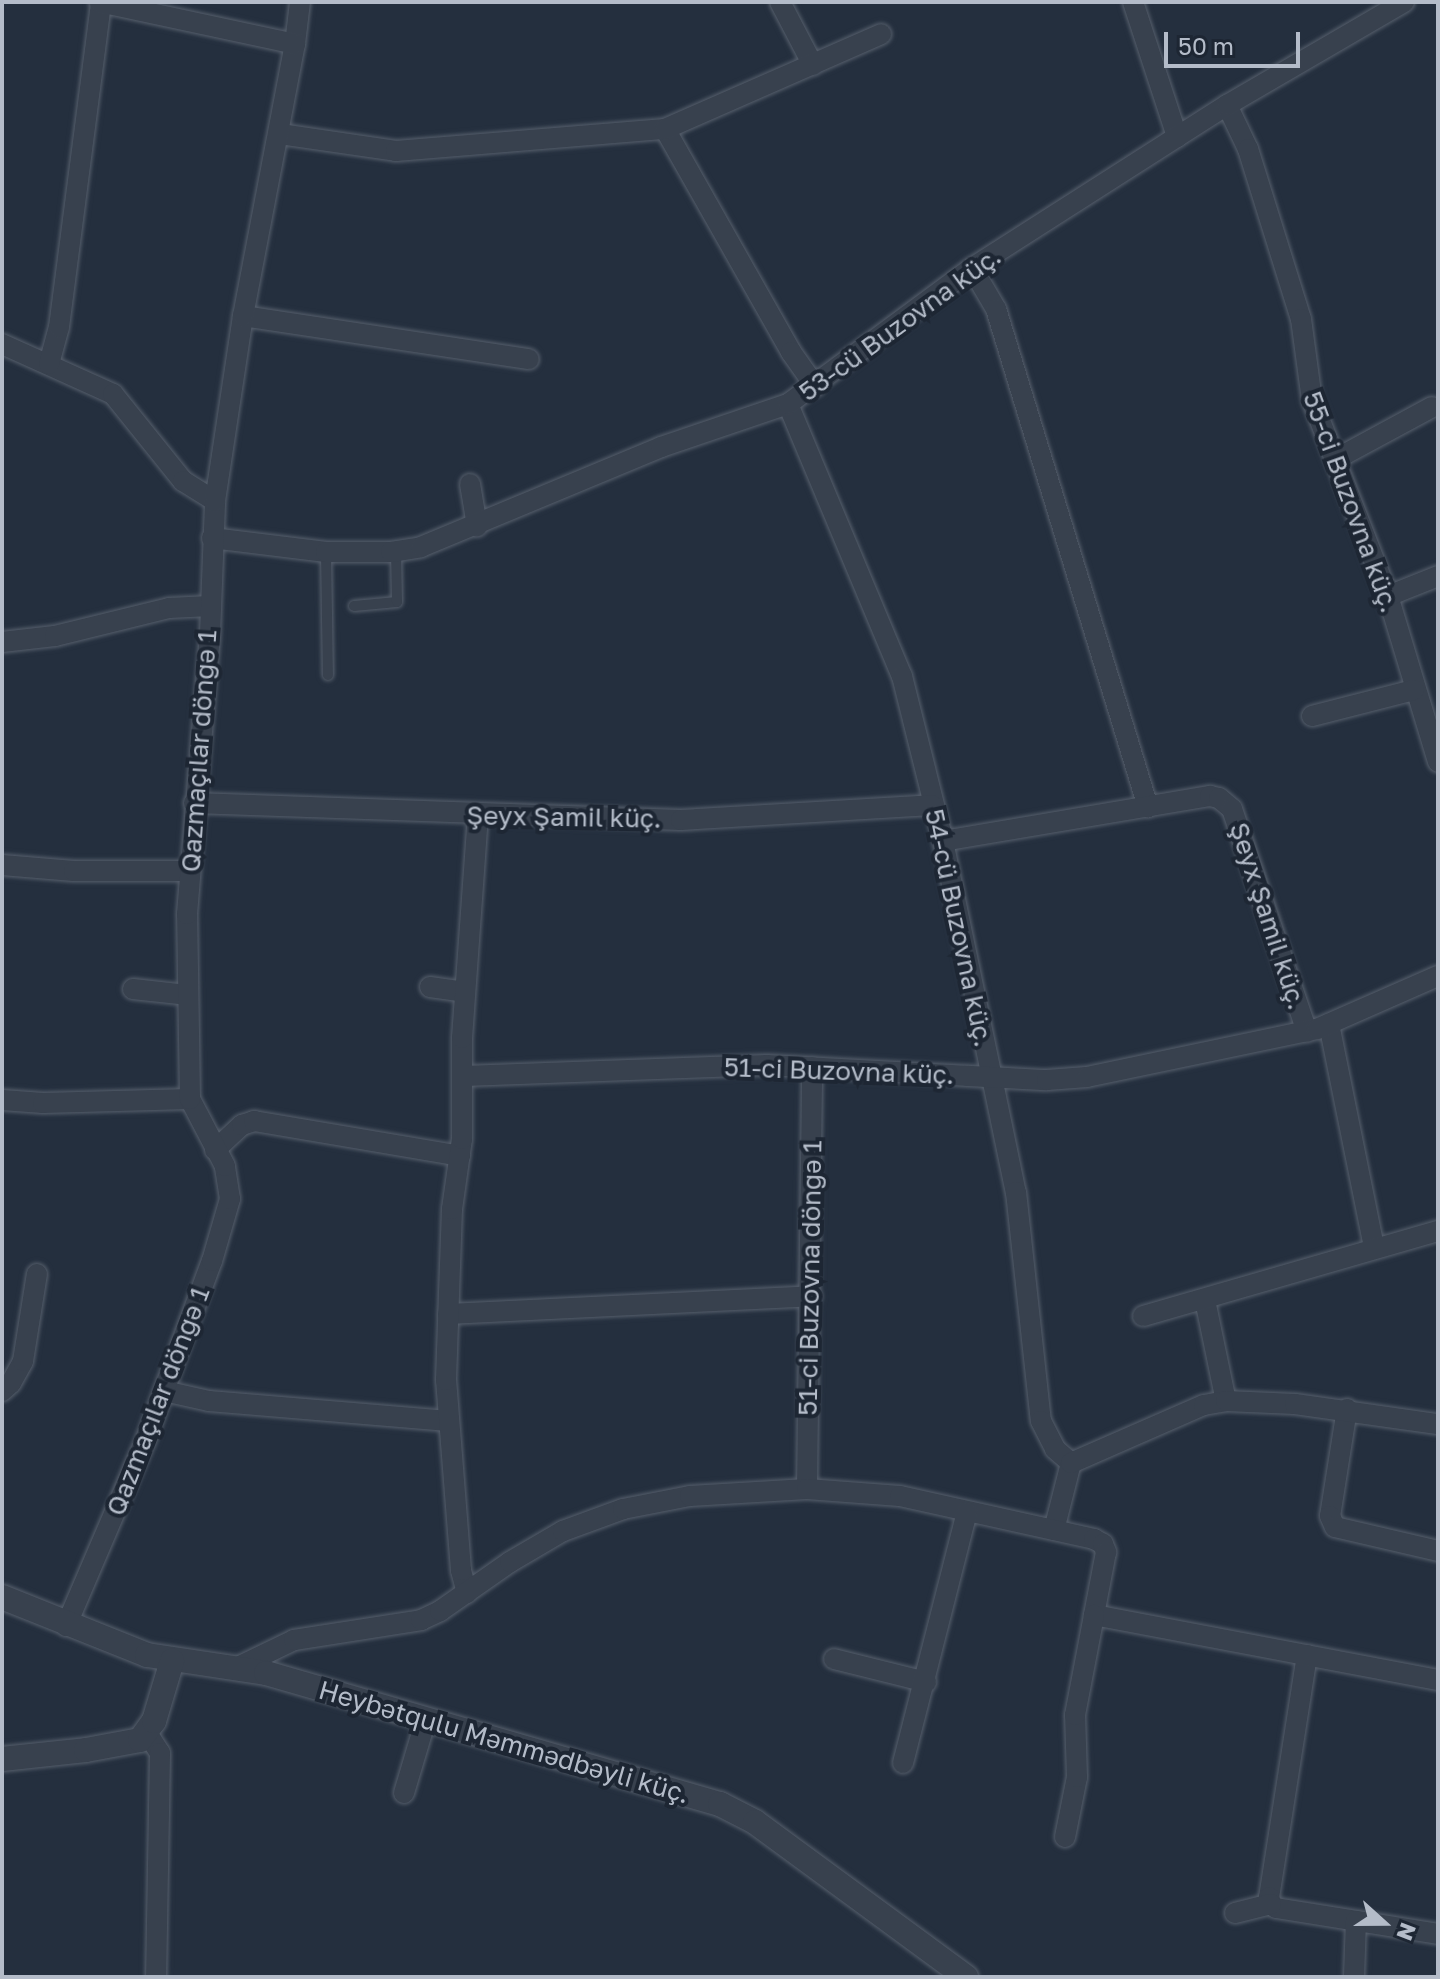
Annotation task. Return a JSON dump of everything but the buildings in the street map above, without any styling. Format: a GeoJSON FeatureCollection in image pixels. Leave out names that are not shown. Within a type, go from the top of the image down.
{"type":"FeatureCollection","features":[{"type":"Feature","properties":{"kind":"street"},"geometry":{"type":"LineString","coordinates":[[49,364],[59,327],[100,2],[295,44]]}},
{"type":"Feature","properties":{"kind":"street","name":"Qazmaçılar döngə 1"},"geometry":{"type":"LineString","coordinates":[[66,1626],[164,1391],[212,1261],[230,1199],[229,1175],[190,1099],[187,995],[190,871],[215,501],[243,316],[280,134],[300,2]]}},
{"type":"Feature","properties":{"kind":"street"},"geometry":{"type":"LineString","coordinates":[[780,2],[813,65]]}},
{"type":"Feature","properties":{"kind":"street"},"geometry":{"type":"LineString","coordinates":[[1133,2],[1177,137]]}},
{"type":"Feature","properties":{"kind":"street","name":"53-cü Buzovna küç."},"geometry":{"type":"LineString","coordinates":[[212,538],[326,552],[396,551],[421,547],[661,447],[788,404],[972,268],[1374,9],[1404,2]]}},
{"type":"Feature","properties":{"kind":"street"},"geometry":{"type":"LineString","coordinates":[[280,134],[396,151],[665,129],[881,34]]}},
{"type":"Feature","properties":{"kind":"street","name":"55-ci Buzovna küç."},"geometry":{"type":"LineString","coordinates":[[1227,105],[1248,149],[1301,319],[1308,387],[1388,596],[1438,762]]}},
{"type":"Feature","properties":{"kind":"street"},"geometry":{"type":"LineString","coordinates":[[665,129],[791,352],[815,386]]}},
{"type":"Feature","properties":{"kind":"street"},"geometry":{"type":"LineString","coordinates":[[972,268],[996,309],[1148,807]]}},
{"type":"Feature","properties":{"kind":"street"},"geometry":{"type":"LineString","coordinates":[[243,316],[529,359]]}},
{"type":"Feature","properties":{"kind":"street"},"geometry":{"type":"LineString","coordinates":[[2,344],[113,394],[183,481],[215,501]]}},
{"type":"Feature","properties":{"kind":"street","name":"54-cü Buzovna küç."},"geometry":{"type":"LineString","coordinates":[[788,404],[889,638],[902,676],[943,841],[1016,1192],[1041,1421],[1055,1449],[1071,1463]]}},
{"type":"Feature","properties":{"kind":"street"},"geometry":{"type":"LineString","coordinates":[[1336,459],[1432,407]]}},
{"type":"Feature","properties":{"kind":"street"},"geometry":{"type":"LineString","coordinates":[[470,484],[477,526]]}},
{"type":"Feature","properties":{"kind":"street"},"geometry":{"type":"LineString","coordinates":[[1388,596],[1438,576]]}},
{"type":"Feature","properties":{"kind":"street"},"geometry":{"type":"LineString","coordinates":[[2,642],[55,636],[169,608],[210,606]]}},
{"type":"Feature","properties":{"kind":"street"},"geometry":{"type":"LineString","coordinates":[[1312,716],[1414,690]]}},
{"type":"Feature","properties":{"kind":"street","name":"Şeyx Şamil küç."},"geometry":{"type":"LineString","coordinates":[[943,841],[1210,796],[1227,802],[1307,1032]]}},
{"type":"Feature","properties":{"kind":"street","name":"Şeyx Şamil küç."},"geometry":{"type":"LineString","coordinates":[[194,803],[681,820],[932,805]]}},
{"type":"Feature","properties":{"kind":"street"},"geometry":{"type":"LineString","coordinates":[[467,1593],[461,1570],[448,1421],[448,1314],[452,1209],[460,1156],[465,992],[478,815]]}},
{"type":"Feature","properties":{"kind":"street"},"geometry":{"type":"LineString","coordinates":[[2,865],[74,871],[190,871]]}},
{"type":"Feature","properties":{"kind":"street","name":"51-ci Buzovna küç."},"geometry":{"type":"LineString","coordinates":[[464,1076],[812,1067],[1047,1080],[1087,1077],[1307,1032],[1438,976]]}},
{"type":"Feature","properties":{"kind":"street"},"geometry":{"type":"LineString","coordinates":[[430,987],[465,992]]}},
{"type":"Feature","properties":{"kind":"street"},"geometry":{"type":"LineString","coordinates":[[133,989],[187,995]]}},
{"type":"Feature","properties":{"kind":"street"},"geometry":{"type":"LineString","coordinates":[[1329,1024],[1374,1247]]}},
{"type":"Feature","properties":{"kind":"street","name":"51-ci Buzovna döngə 1"},"geometry":{"type":"LineString","coordinates":[[807,1489],[812,1296],[812,1067]]}},
{"type":"Feature","properties":{"kind":"street"},"geometry":{"type":"LineString","coordinates":[[2,1100],[43,1103],[190,1099]]}},
{"type":"Feature","properties":{"kind":"street"},"geometry":{"type":"LineString","coordinates":[[215,1150],[242,1125],[254,1121],[460,1156]]}},
{"type":"Feature","properties":{"kind":"street"},"geometry":{"type":"LineString","coordinates":[[1143,1316],[1438,1231]]}},
{"type":"Feature","properties":{"kind":"street"},"geometry":{"type":"LineString","coordinates":[[2,1391],[11,1383],[23,1361],[37,1274]]}},
{"type":"Feature","properties":{"kind":"street"},"geometry":{"type":"LineString","coordinates":[[448,1314],[812,1296]]}},
{"type":"Feature","properties":{"kind":"street"},"geometry":{"type":"LineString","coordinates":[[1205,1300],[1226,1401]]}},
{"type":"Feature","properties":{"kind":"street"},"geometry":{"type":"LineString","coordinates":[[164,1391],[209,1401],[448,1421]]}},
{"type":"Feature","properties":{"kind":"street"},"geometry":{"type":"LineString","coordinates":[[1054,1530],[1071,1463],[1087,1452],[1204,1405],[1226,1401],[1347,1409],[1438,1424]]}},
{"type":"Feature","properties":{"kind":"street"},"geometry":{"type":"LineString","coordinates":[[1347,1409],[1330,1516],[1335,1527],[1438,1551]]}},
{"type":"Feature","properties":{"kind":"street"},"geometry":{"type":"LineString","coordinates":[[240,1666],[294,1640],[421,1620],[563,1531],[623,1509],[690,1496],[807,1489],[900,1496],[1103,1544],[1106,1552],[1075,1715],[1077,1777],[1065,1837]]}},
{"type":"Feature","properties":{"kind":"street"},"geometry":{"type":"LineString","coordinates":[[903,1763],[967,1512]]}},
{"type":"Feature","properties":{"kind":"street","name":"Heybətqulu Məmmədbəyli küç."},"geometry":{"type":"LineString","coordinates":[[2,1597],[66,1626],[131,1650],[172,1661],[240,1666],[741,1813],[966,1977]]}},
{"type":"Feature","properties":{"kind":"street"},"geometry":{"type":"LineString","coordinates":[[1094,1615],[1438,1680]]}},
{"type":"Feature","properties":{"kind":"street"},"geometry":{"type":"LineString","coordinates":[[1271,1904],[1269,1897],[1307,1655]]}},
{"type":"Feature","properties":{"kind":"street"},"geometry":{"type":"LineString","coordinates":[[834,1659],[926,1682]]}},
{"type":"Feature","properties":{"kind":"street"},"geometry":{"type":"LineString","coordinates":[[2,1759],[127,1745],[147,1733],[172,1661]]}},
{"type":"Feature","properties":{"kind":"street"},"geometry":{"type":"LineString","coordinates":[[404,1793],[426,1719]]}},
{"type":"Feature","properties":{"kind":"street"},"geometry":{"type":"LineString","coordinates":[[147,1733],[160,1753],[156,1977]]}},
{"type":"Feature","properties":{"kind":"street"},"geometry":{"type":"LineString","coordinates":[[1235,1913],[1271,1904],[1438,1934]]}},
{"type":"Feature","properties":{"kind":"street"},"geometry":{"type":"LineString","coordinates":[[1354,1977],[1356,1921]]}},
{"type":"Feature","properties":{"kind":"lane"},"geometry":{"type":"LineString","coordinates":[[354,606],[397,602],[400,594],[396,551]]}},
{"type":"Feature","properties":{"kind":"lane"},"geometry":{"type":"LineString","coordinates":[[326,552],[328,675]]}}]}
